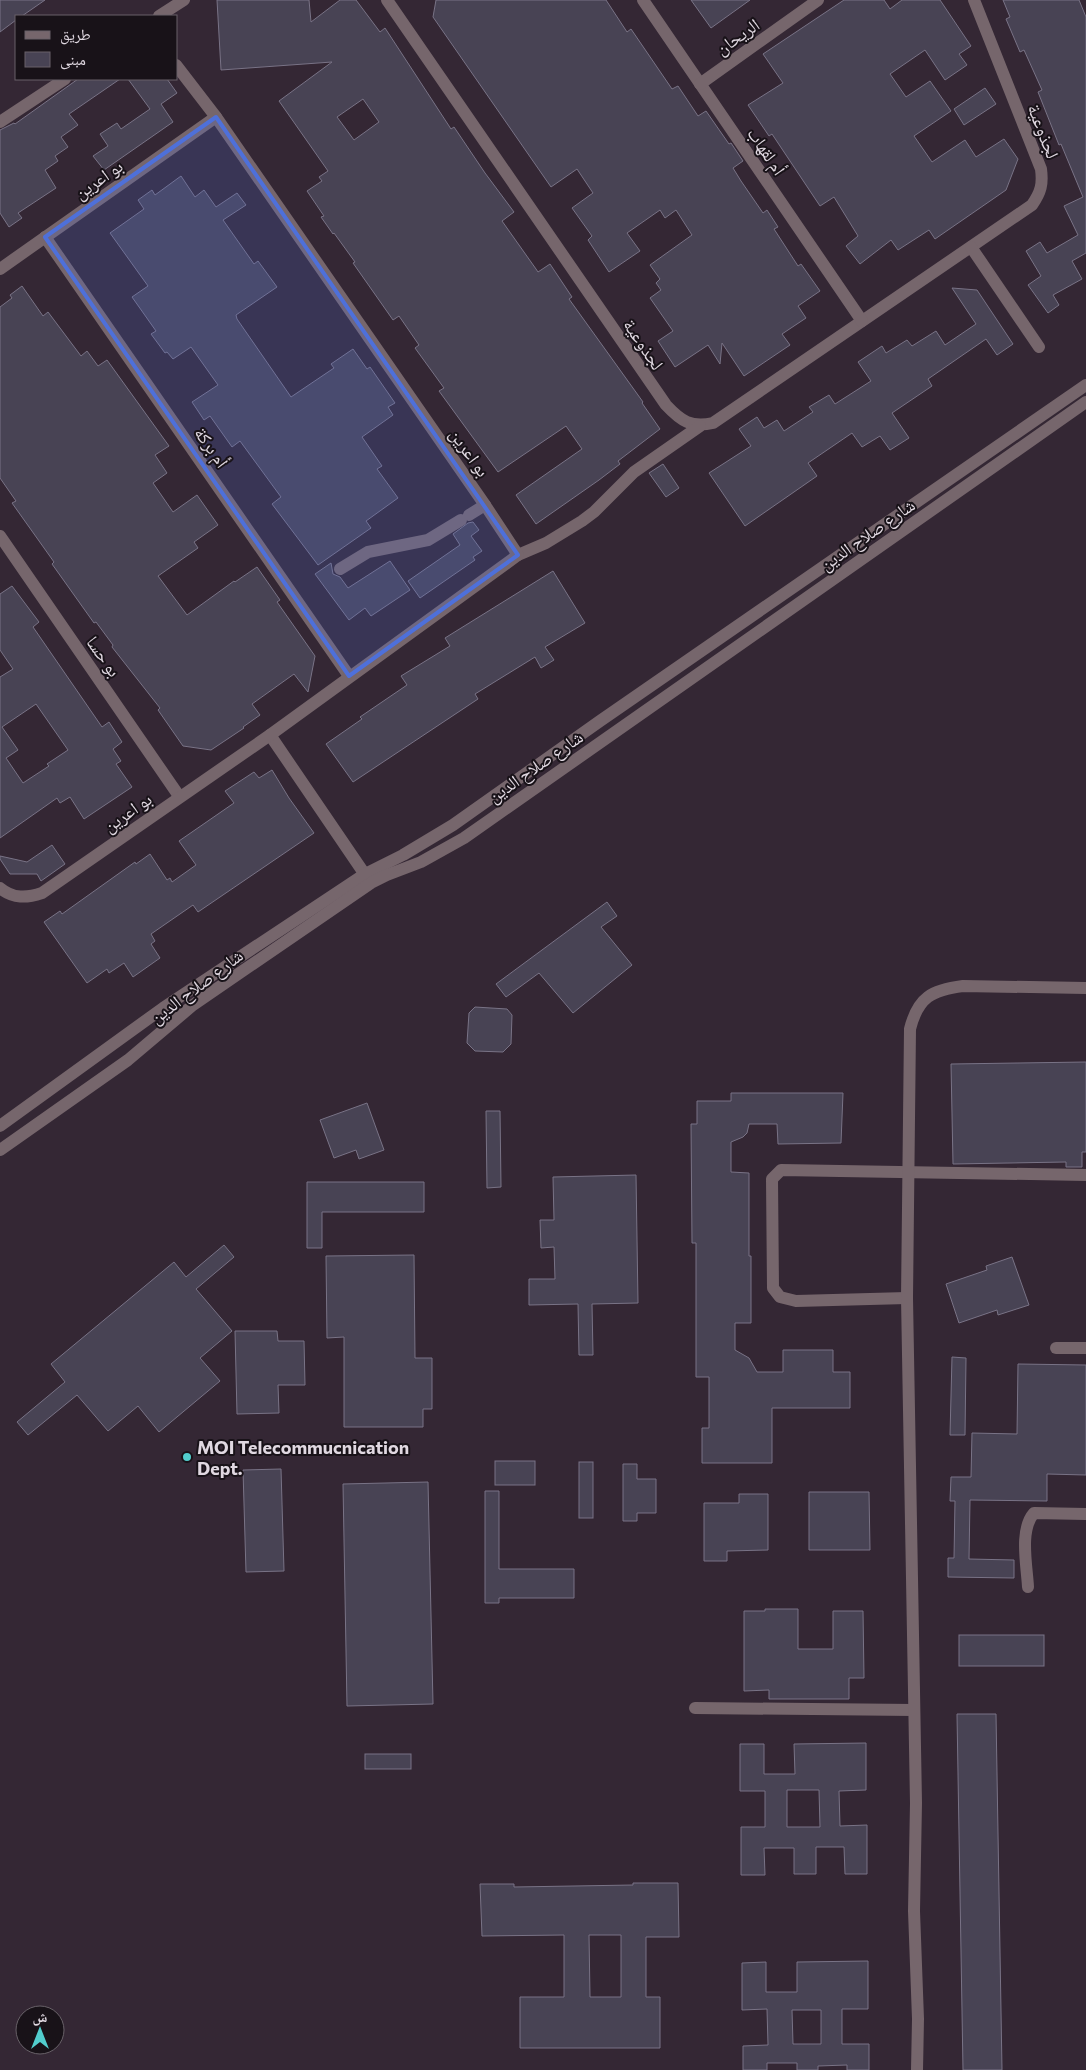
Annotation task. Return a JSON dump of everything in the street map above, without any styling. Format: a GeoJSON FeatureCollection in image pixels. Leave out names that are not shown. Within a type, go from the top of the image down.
{"type":"FeatureCollection","features":[{"type":"Feature","properties":{"kind":"street"},"geometry":{"type":"LineString","coordinates":[[161,15],[184,0]]}},
{"type":"Feature","properties":{"kind":"street","name":"لجذوعية"},"geometry":{"type":"LineString","coordinates":[[388,0],[666,406],[679,419],[700,426],[713,423],[1032,205],[1040,194],[1043,183],[1041,169],[974,0]]}},
{"type":"Feature","properties":{"kind":"street","name":"أم لقهاب"},"geometry":{"type":"LineString","coordinates":[[643,0],[862,321]]}},
{"type":"Feature","properties":{"kind":"street","name":"الريحان"},"geometry":{"type":"LineString","coordinates":[[700,84],[818,0]]}},
{"type":"Feature","properties":{"kind":"street","name":"بو اعرين"},"geometry":{"type":"LineString","coordinates":[[0,888],[5,893],[17,897],[30,897],[42,893],[179,796],[270,735],[518,555],[486,505],[216,118],[178,68]]}},
{"type":"Feature","properties":{"kind":"street"},"geometry":{"type":"LineString","coordinates":[[0,122],[63,80]]}},
{"type":"Feature","properties":{"kind":"street","name":"بو اعرين"},"geometry":{"type":"LineString","coordinates":[[0,269],[216,118]]}},
{"type":"Feature","properties":{"kind":"street","name":"أم بركة"},"geometry":{"type":"LineString","coordinates":[[45,237],[349,676]]}},
{"type":"Feature","properties":{"kind":"street"},"geometry":{"type":"LineString","coordinates":[[970,247],[1038,347]]}},
{"type":"Feature","properties":{"kind":"street","name":"شارع صلاح الدين"},"geometry":{"type":"LineString","coordinates":[[0,1126],[163,1008],[453,826],[600,721],[1086,385]]}},
{"type":"Feature","properties":{"kind":"street","name":"شارع صلاح الدين"},"geometry":{"type":"LineString","coordinates":[[4,1147],[128,1060],[194,1005],[368,878],[387,874],[421,862],[464,838],[1086,402]]}},
{"type":"Feature","properties":{"kind":"street"},"geometry":{"type":"LineString","coordinates":[[518,555],[553,539],[582,522],[634,472],[700,426]]}},
{"type":"Feature","properties":{"kind":"street"},"geometry":{"type":"LineString","coordinates":[[340,569],[368,552],[428,540],[486,505]]}},
{"type":"Feature","properties":{"kind":"street","name":"بو حسا"},"geometry":{"type":"LineString","coordinates":[[0,536],[179,796]]}},
{"type":"Feature","properties":{"kind":"street"},"geometry":{"type":"LineString","coordinates":[[270,735],[368,878]]}},
{"type":"Feature","properties":{"kind":"street"},"geometry":{"type":"LineString","coordinates":[[917,2070],[918,2019],[914,1911],[916,1803],[907,1298],[910,1029],[914,1015],[921,1003],[931,994],[945,988],[963,986],[1086,988]]}},
{"type":"Feature","properties":{"kind":"street"},"geometry":{"type":"LineString","coordinates":[[0,1131],[4,1147]]}},
{"type":"Feature","properties":{"kind":"street"},"geometry":{"type":"LineString","coordinates":[[907,1298],[796,1301],[780,1297],[773,1288],[772,1179],[781,1170],[1086,1176]]}},
{"type":"Feature","properties":{"kind":"street"},"geometry":{"type":"LineString","coordinates":[[1056,1348],[1086,1348]]}},
{"type":"Feature","properties":{"kind":"street"},"geometry":{"type":"LineString","coordinates":[[1028,1587],[1025,1531],[1028,1521],[1034,1514],[1086,1514]]}},
{"type":"Feature","properties":{"kind":"street"},"geometry":{"type":"LineString","coordinates":[[695,1708],[914,1710]]}},
{"type":"Feature","properties":{"kind":"highlighted area"},"geometry":{"type":"Polygon","coordinates":[[[216,117],[511,542],[518,555],[349,676],[45,237],[216,117]]]}},
{"type":"Feature","properties":{"kind":"building"},"geometry":{"type":"Polygon","coordinates":[[[0,0],[45,0],[23,15],[15,15],[15,21],[0,32],[0,0]]]}},
{"type":"Feature","properties":{"kind":"building"},"geometry":{"type":"Polygon","coordinates":[[[217,0],[309,0],[311,22],[340,0],[356,0],[380,32],[385,28],[451,129],[454,127],[514,212],[502,221],[538,272],[550,264],[572,297],[569,299],[643,402],[660,429],[618,461],[620,464],[536,524],[516,495],[582,449],[566,426],[498,472],[439,391],[444,388],[415,348],[419,345],[399,316],[393,320],[353,263],[355,262],[321,217],[324,216],[307,191],[322,181],[319,177],[328,171],[279,101],[332,62],[221,70],[217,0]],[[363,99],[337,117],[354,140],[379,122],[363,99]]]}},
{"type":"Feature","properties":{"kind":"building"},"geometry":{"type":"Polygon","coordinates":[[[436,0],[606,0],[627,32],[631,29],[672,89],[678,86],[698,116],[706,111],[729,144],[731,143],[743,161],[733,168],[763,213],[767,210],[778,227],[774,229],[798,266],[801,264],[820,291],[798,306],[806,318],[782,334],[790,345],[744,376],[722,343],[720,364],[708,345],[675,367],[658,341],[673,331],[650,298],[661,290],[656,283],[660,279],[650,265],[692,235],[676,210],[665,218],[660,210],[627,233],[640,251],[609,272],[588,240],[592,236],[572,208],[593,193],[577,169],[551,187],[433,17],[436,0]]]}},
{"type":"Feature","properties":{"kind":"building"},"geometry":{"type":"Polygon","coordinates":[[[691,0],[750,0],[711,28],[691,0]]]}},
{"type":"Feature","properties":{"kind":"building"},"geometry":{"type":"Polygon","coordinates":[[[844,0],[884,0],[890,9],[902,0],[940,0],[971,46],[959,54],[967,65],[945,80],[925,50],[890,74],[906,97],[930,81],[951,111],[914,136],[932,162],[965,140],[976,157],[1004,139],[1018,159],[1006,190],[935,239],[929,230],[898,250],[891,240],[860,264],[846,246],[858,236],[834,197],[820,206],[772,134],[769,136],[748,105],[783,83],[763,54],[844,0]]]}},
{"type":"Feature","properties":{"kind":"building"},"geometry":{"type":"Polygon","coordinates":[[[1003,0],[1079,0],[1086,17],[1086,253],[1072,261],[1082,279],[1053,295],[1059,305],[1048,313],[1028,285],[1041,276],[1026,251],[1040,242],[1047,253],[1078,235],[1064,206],[1083,197],[1061,144],[1059,145],[1038,92],[1042,90],[1024,50],[1020,52],[1006,19],[1010,17],[1003,0]]]}},
{"type":"Feature","properties":{"kind":"building"},"geometry":{"type":"Polygon","coordinates":[[[77,80],[119,80],[69,114],[78,125],[61,137],[68,147],[55,156],[58,161],[45,170],[56,188],[18,213],[22,218],[9,227],[0,213],[0,130],[15,124],[77,80]]]}},
{"type":"Feature","properties":{"kind":"building"},"geometry":{"type":"Polygon","coordinates":[[[129,80],[168,80],[177,93],[161,104],[173,122],[104,170],[93,156],[108,146],[100,134],[117,123],[121,129],[150,109],[129,80]]]}},
{"type":"Feature","properties":{"kind":"building"},"geometry":{"type":"Polygon","coordinates":[[[985,88],[996,104],[964,125],[954,109],[985,88]]]}},
{"type":"Feature","properties":{"kind":"building"},"geometry":{"type":"Polygon","coordinates":[[[181,176],[195,197],[204,190],[216,207],[237,193],[246,205],[223,220],[254,264],[258,261],[277,287],[236,315],[291,397],[334,368],[331,364],[353,349],[367,369],[370,367],[395,403],[388,407],[393,415],[362,437],[382,466],[377,469],[398,498],[366,521],[371,528],[318,565],[272,504],[281,497],[240,441],[232,447],[210,416],[204,420],[192,402],[218,385],[191,347],[173,359],[167,352],[165,353],[151,334],[156,331],[132,297],[148,286],[110,233],[144,209],[138,200],[152,190],[155,195],[181,176]]]}},
{"type":"Feature","properties":{"kind":"building"},"geometry":{"type":"Polygon","coordinates":[[[22,286],[43,316],[48,312],[81,356],[87,351],[98,366],[107,360],[169,446],[155,455],[167,473],[153,483],[173,512],[197,495],[218,525],[194,542],[198,548],[158,576],[187,615],[257,567],[280,600],[277,602],[315,656],[308,692],[294,674],[252,704],[260,715],[211,750],[183,746],[158,710],[160,708],[112,647],[113,645],[96,622],[94,623],[52,564],[54,562],[12,503],[16,501],[0,478],[0,307],[12,298],[10,295],[22,286]]]}},
{"type":"Feature","properties":{"kind":"building"},"geometry":{"type":"Polygon","coordinates":[[[952,288],[977,290],[1013,344],[997,355],[986,339],[928,379],[932,386],[892,413],[909,438],[890,450],[880,436],[862,447],[852,433],[808,463],[817,476],[745,526],[709,473],[751,446],[739,429],[757,417],[764,428],[777,420],[784,431],[813,412],[809,407],[829,395],[835,404],[871,381],[858,362],[882,346],[886,353],[907,340],[912,346],[936,331],[945,345],[976,324],[952,288]]]}},
{"type":"Feature","properties":{"kind":"building"},"geometry":{"type":"Polygon","coordinates":[[[663,464],[679,488],[666,497],[649,473],[663,464]]]}},
{"type":"Feature","properties":{"kind":"building"},"geometry":{"type":"Polygon","coordinates":[[[473,522],[479,530],[471,536],[482,551],[473,557],[475,560],[420,598],[408,581],[460,545],[453,534],[468,523],[473,522]]]}},
{"type":"Feature","properties":{"kind":"building"},"geometry":{"type":"Polygon","coordinates":[[[390,561],[410,590],[371,616],[365,608],[349,620],[315,574],[331,563],[333,574],[340,577],[348,588],[390,561]]]}},
{"type":"Feature","properties":{"kind":"building"},"geometry":{"type":"Polygon","coordinates":[[[553,571],[585,623],[545,647],[554,660],[541,668],[535,657],[475,694],[478,699],[353,782],[326,744],[362,719],[360,717],[407,685],[401,676],[450,646],[445,638],[553,571]]]}},
{"type":"Feature","properties":{"kind":"building"},"geometry":{"type":"Polygon","coordinates":[[[12,586],[39,622],[33,627],[102,727],[109,722],[122,742],[113,749],[121,761],[116,764],[132,787],[84,819],[70,797],[60,803],[57,798],[0,838],[0,677],[13,669],[0,650],[0,594],[12,586]],[[36,704],[2,727],[18,750],[6,758],[23,783],[49,766],[47,764],[68,750],[36,704]]]}},
{"type":"Feature","properties":{"kind":"building"},"geometry":{"type":"Polygon","coordinates":[[[272,770],[314,833],[198,912],[193,905],[151,934],[155,941],[151,944],[160,958],[133,977],[124,963],[109,973],[107,969],[87,983],[44,922],[60,911],[62,914],[135,862],[136,864],[150,854],[167,880],[170,878],[172,882],[196,865],[179,841],[234,803],[225,791],[254,772],[259,778],[272,770]]]}},
{"type":"Feature","properties":{"kind":"building"},"geometry":{"type":"Polygon","coordinates":[[[52,845],[65,864],[41,881],[37,874],[10,874],[0,859],[0,856],[27,862],[52,845]]]}},
{"type":"Feature","properties":{"kind":"building"},"geometry":{"type":"Polygon","coordinates":[[[607,902],[617,916],[601,927],[632,965],[573,1013],[539,973],[506,997],[496,984],[607,902]]]}},
{"type":"Feature","properties":{"kind":"building"},"geometry":{"type":"Polygon","coordinates":[[[475,1007],[507,1009],[512,1015],[511,1044],[503,1052],[475,1051],[467,1043],[469,1013],[475,1007]]]}},
{"type":"Feature","properties":{"kind":"building"},"geometry":{"type":"Polygon","coordinates":[[[1086,1062],[1086,1152],[1082,1152],[1082,1167],[1066,1167],[1066,1162],[953,1164],[951,1064],[1086,1062]]]}},
{"type":"Feature","properties":{"kind":"building"},"geometry":{"type":"Polygon","coordinates":[[[731,1093],[843,1093],[841,1143],[778,1144],[777,1124],[749,1124],[747,1133],[743,1137],[731,1142],[731,1172],[749,1173],[749,1256],[751,1256],[751,1323],[735,1323],[735,1350],[749,1358],[757,1372],[783,1372],[783,1350],[833,1350],[833,1372],[850,1372],[850,1408],[772,1408],[772,1463],[702,1463],[702,1428],[709,1428],[709,1377],[696,1377],[696,1243],[692,1243],[691,1124],[697,1124],[697,1101],[731,1101],[731,1093]]]}},
{"type":"Feature","properties":{"kind":"building"},"geometry":{"type":"Polygon","coordinates":[[[367,1103],[384,1150],[359,1159],[356,1150],[334,1158],[320,1120],[367,1103]]]}},
{"type":"Feature","properties":{"kind":"building"},"geometry":{"type":"Polygon","coordinates":[[[486,1111],[500,1111],[501,1187],[487,1188],[486,1111]]]}},
{"type":"Feature","properties":{"kind":"building"},"geometry":{"type":"Polygon","coordinates":[[[636,1175],[638,1303],[592,1304],[593,1355],[579,1355],[578,1304],[529,1305],[529,1279],[555,1279],[554,1247],[541,1248],[540,1220],[554,1220],[553,1177],[636,1175]]]}},
{"type":"Feature","properties":{"kind":"building"},"geometry":{"type":"Polygon","coordinates":[[[307,1182],[424,1182],[424,1212],[322,1212],[322,1248],[307,1248],[307,1182]]]}},
{"type":"Feature","properties":{"kind":"building"},"geometry":{"type":"Polygon","coordinates":[[[224,1245],[234,1257],[196,1289],[232,1331],[200,1358],[220,1381],[159,1432],[138,1406],[108,1431],[77,1395],[28,1435],[17,1422],[65,1382],[51,1364],[174,1262],[186,1277],[224,1245]]]}},
{"type":"Feature","properties":{"kind":"building"},"geometry":{"type":"Polygon","coordinates":[[[414,1255],[415,1358],[432,1358],[432,1409],[423,1409],[423,1427],[344,1427],[344,1337],[327,1338],[326,1256],[414,1255]]]}},
{"type":"Feature","properties":{"kind":"building"},"geometry":{"type":"Polygon","coordinates":[[[1012,1257],[1029,1305],[998,1315],[997,1310],[959,1323],[946,1284],[987,1270],[986,1266],[1012,1257]]]}},
{"type":"Feature","properties":{"kind":"building"},"geometry":{"type":"Polygon","coordinates":[[[235,1331],[277,1331],[278,1341],[304,1341],[305,1385],[278,1385],[279,1413],[237,1414],[235,1331]]]}},
{"type":"Feature","properties":{"kind":"building"},"geometry":{"type":"Polygon","coordinates":[[[952,1357],[966,1358],[965,1435],[950,1435],[952,1357]]]}},
{"type":"Feature","properties":{"kind":"building"},"geometry":{"type":"Polygon","coordinates":[[[1018,1364],[1086,1365],[1086,1475],[1047,1474],[1047,1501],[970,1500],[969,1559],[1014,1560],[1014,1578],[948,1577],[948,1558],[954,1558],[955,1501],[950,1501],[951,1477],[971,1477],[972,1433],[1017,1434],[1018,1364]]]}},
{"type":"Feature","properties":{"kind":"building"},"geometry":{"type":"Polygon","coordinates":[[[495,1461],[535,1461],[535,1485],[495,1485],[495,1461]]]}},
{"type":"Feature","properties":{"kind":"building"},"geometry":{"type":"Polygon","coordinates":[[[579,1462],[593,1462],[593,1518],[579,1518],[579,1462]]]}},
{"type":"Feature","properties":{"kind":"building"},"geometry":{"type":"Polygon","coordinates":[[[623,1464],[637,1464],[637,1479],[656,1479],[656,1513],[637,1513],[637,1521],[623,1521],[623,1464]]]}},
{"type":"Feature","properties":{"kind":"building"},"geometry":{"type":"Polygon","coordinates":[[[281,1469],[284,1571],[246,1572],[243,1470],[281,1469]]]}},
{"type":"Feature","properties":{"kind":"building"},"geometry":{"type":"Polygon","coordinates":[[[428,1482],[433,1704],[347,1706],[343,1484],[428,1482]]]}},
{"type":"Feature","properties":{"kind":"building"},"geometry":{"type":"Polygon","coordinates":[[[485,1491],[499,1491],[499,1569],[574,1569],[574,1598],[499,1598],[499,1603],[485,1603],[485,1491]]]}},
{"type":"Feature","properties":{"kind":"building"},"geometry":{"type":"Polygon","coordinates":[[[809,1492],[869,1492],[870,1550],[809,1550],[809,1492]]]}},
{"type":"Feature","properties":{"kind":"building"},"geometry":{"type":"Polygon","coordinates":[[[739,1494],[768,1494],[768,1550],[727,1551],[727,1561],[704,1561],[704,1503],[739,1503],[739,1494]]]}},
{"type":"Feature","properties":{"kind":"building"},"geometry":{"type":"Polygon","coordinates":[[[765,1609],[798,1609],[798,1649],[833,1649],[833,1611],[863,1611],[864,1678],[849,1678],[849,1699],[769,1699],[769,1690],[744,1691],[744,1611],[765,1611],[765,1609]]]}},
{"type":"Feature","properties":{"kind":"building"},"geometry":{"type":"Polygon","coordinates":[[[959,1635],[1044,1635],[1044,1666],[959,1666],[959,1635]]]}},
{"type":"Feature","properties":{"kind":"building"},"geometry":{"type":"Polygon","coordinates":[[[957,1714],[996,1714],[1002,2070],[963,2070],[957,1714]]]}},
{"type":"Feature","properties":{"kind":"building"},"geometry":{"type":"Polygon","coordinates":[[[866,1743],[866,1790],[839,1791],[840,1826],[867,1825],[867,1874],[845,1874],[844,1847],[816,1847],[816,1874],[794,1874],[794,1848],[764,1848],[765,1875],[741,1875],[741,1827],[765,1827],[765,1791],[740,1791],[740,1744],[764,1744],[764,1774],[795,1774],[794,1744],[866,1743]],[[787,1790],[787,1827],[820,1827],[819,1790],[787,1790]]]}},
{"type":"Feature","properties":{"kind":"building"},"geometry":{"type":"Polygon","coordinates":[[[365,1754],[411,1754],[411,1769],[365,1769],[365,1754]]]}},
{"type":"Feature","properties":{"kind":"building"},"geometry":{"type":"Polygon","coordinates":[[[633,1883],[678,1883],[679,1937],[646,1937],[646,1997],[660,1997],[660,2048],[520,2048],[520,1997],[564,1997],[564,1935],[482,1936],[480,1884],[514,1884],[514,1887],[633,1885],[633,1883]],[[589,1935],[590,1997],[621,1997],[621,1935],[589,1935]]]}},
{"type":"Feature","properties":{"kind":"building"},"geometry":{"type":"Polygon","coordinates":[[[868,1961],[868,2009],[842,2009],[842,2044],[869,2044],[869,2070],[847,2070],[847,2065],[818,2066],[818,2070],[797,2070],[797,2063],[767,2063],[767,2070],[743,2070],[743,2046],[768,2045],[767,2009],[742,2010],[742,1963],[766,1962],[766,1992],[797,1992],[797,1962],[868,1961]],[[792,2010],[793,2044],[821,2044],[821,2010],[792,2010]]]}},
{"type":"Feature","properties":{"kind":"place","name":"MOI Telecommucnication Dept."},"geometry":{"type":"Point","coordinates":[187,1457]}}]}
